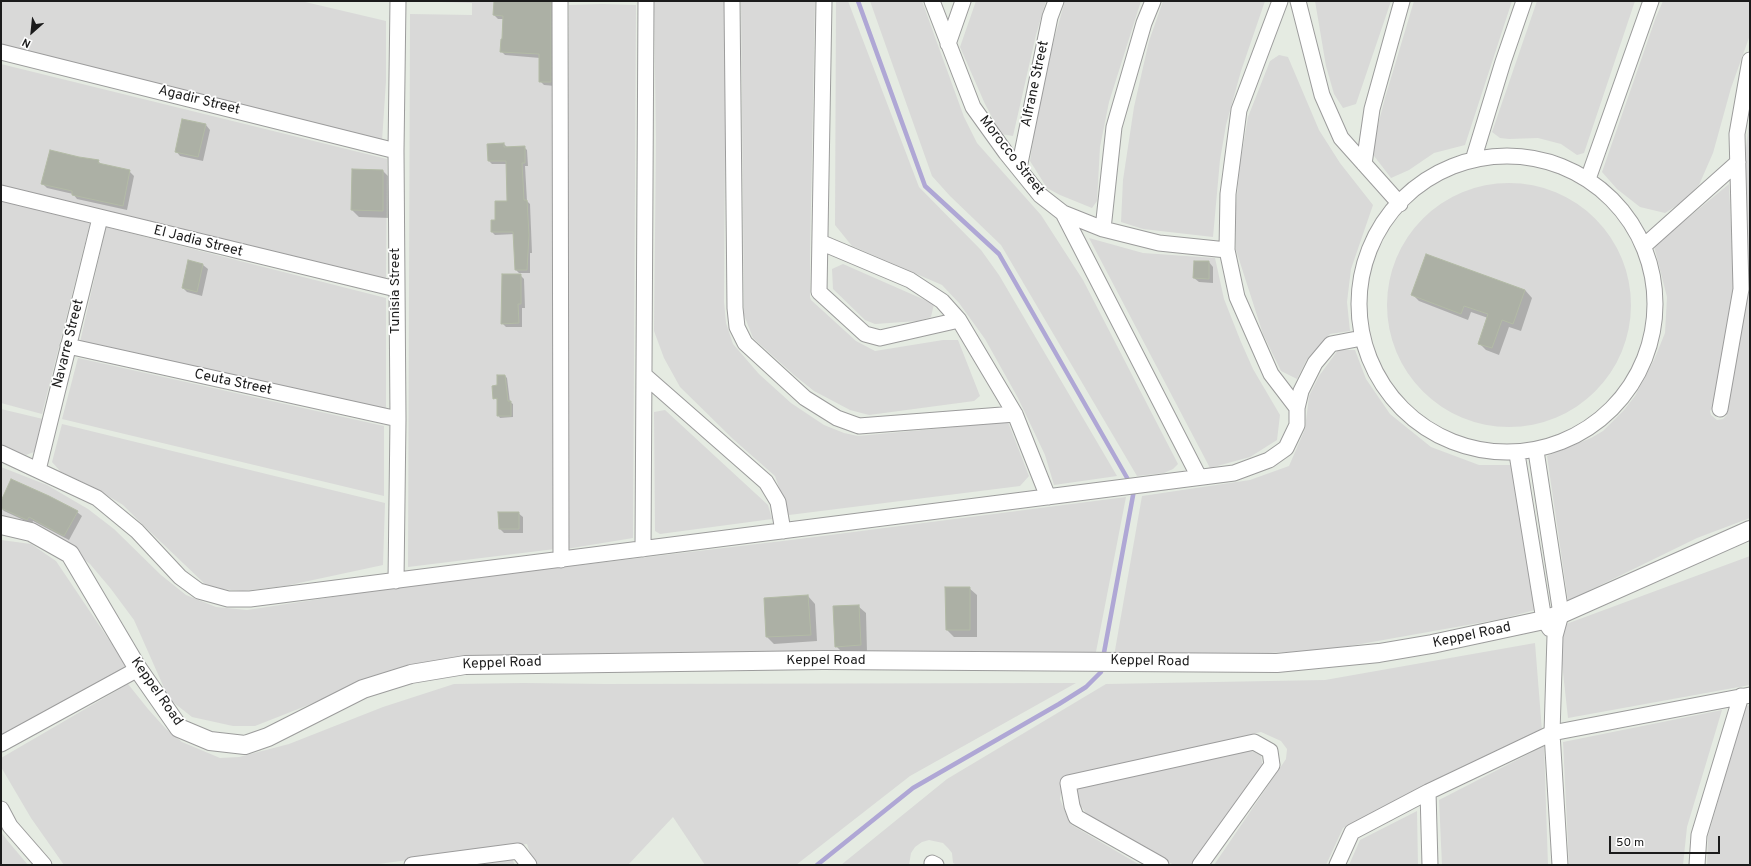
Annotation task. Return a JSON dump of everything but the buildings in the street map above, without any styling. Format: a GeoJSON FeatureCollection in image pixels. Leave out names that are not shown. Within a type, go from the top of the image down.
{"type":"FeatureCollection","features":[{"type":"Feature","properties":{"kind":"street","name":"Tunisia Street"},"geometry":{"type":"LineString","coordinates":[[396,580],[398,419],[396,151],[398,1]]}},
{"type":"Feature","properties":{"kind":"street"},"geometry":{"type":"LineString","coordinates":[[560,1],[561,560]]}},
{"type":"Feature","properties":{"kind":"street"},"geometry":{"type":"LineString","coordinates":[[643,549],[646,1]]}},
{"type":"Feature","properties":{"kind":"street"},"geometry":{"type":"LineString","coordinates":[[732,1],[735,308],[737,327],[745,343],[805,398],[837,418],[859,426],[1015,414]]}},
{"type":"Feature","properties":{"kind":"street"},"geometry":{"type":"LineString","coordinates":[[824,1],[819,292],[865,334],[880,338],[959,320]]}},
{"type":"Feature","properties":{"kind":"street","name":"Morocco Street"},"geometry":{"type":"LineString","coordinates":[[932,1],[973,107],[1006,153],[1040,195],[1063,213],[1103,229],[1159,243],[1228,250]]}},
{"type":"Feature","properties":{"kind":"street"},"geometry":{"type":"LineString","coordinates":[[948,44],[963,1]]}},
{"type":"Feature","properties":{"kind":"street","name":"Alfrane Street"},"geometry":{"type":"LineString","coordinates":[[1019,168],[1050,17],[1056,1]]}},
{"type":"Feature","properties":{"kind":"street"},"geometry":{"type":"LineString","coordinates":[[1103,229],[1114,127],[1144,23],[1153,1]]}},
{"type":"Feature","properties":{"kind":"street"},"geometry":{"type":"LineString","coordinates":[[1280,1],[1239,110],[1228,194],[1228,250],[1237,297],[1271,374],[1297,408]]}},
{"type":"Feature","properties":{"kind":"street"},"geometry":{"type":"LineString","coordinates":[[1298,1],[1322,95],[1341,138],[1400,204]]}},
{"type":"Feature","properties":{"kind":"street"},"geometry":{"type":"LineString","coordinates":[[1364,164],[1372,109],[1402,1]]}},
{"type":"Feature","properties":{"kind":"street"},"geometry":{"type":"LineString","coordinates":[[1474,158],[1503,62],[1524,1]]}},
{"type":"Feature","properties":{"kind":"street"},"geometry":{"type":"LineString","coordinates":[[1588,179],[1651,1]]}},
{"type":"Feature","properties":{"kind":"street","name":"Agadir Street"},"geometry":{"type":"LineString","coordinates":[[1,52],[396,151]]}},
{"type":"Feature","properties":{"kind":"street"},"geometry":{"type":"LineString","coordinates":[[1720,409],[1741,288],[1737,134],[1750,60]]}},
{"type":"Feature","properties":{"kind":"street"},"geometry":{"type":"LineString","coordinates":[[1524,154],[1578,170],[1588,179],[1628,213],[1645,245],[1656,295],[1652,331],[1641,366],[1606,414],[1562,443],[1536,451],[1517,454],[1474,452],[1440,440],[1394,405],[1372,370],[1362,338],[1360,285],[1376,237],[1392,211],[1430,177],[1474,158],[1524,154]]}},
{"type":"Feature","properties":{"kind":"street"},"geometry":{"type":"LineString","coordinates":[[1645,245],[1738,162]]}},
{"type":"Feature","properties":{"kind":"street","name":"El Jadia Street"},"geometry":{"type":"LineString","coordinates":[[1,193],[396,289]]}},
{"type":"Feature","properties":{"kind":"street"},"geometry":{"type":"LineString","coordinates":[[1063,213],[1199,477]]}},
{"type":"Feature","properties":{"kind":"street","name":"Navarre Street"},"geometry":{"type":"LineString","coordinates":[[38,470],[100,218]]}},
{"type":"Feature","properties":{"kind":"street"},"geometry":{"type":"LineString","coordinates":[[820,242],[910,280],[942,301],[959,320],[1015,414],[1048,497]]}},
{"type":"Feature","properties":{"kind":"street"},"geometry":{"type":"LineString","coordinates":[[1,453],[97,498],[137,531],[180,578],[199,591],[228,599],[250,599],[1234,473],[1269,460],[1286,448],[1297,425],[1297,408],[1301,391],[1315,363],[1331,344],[1362,338]]}},
{"type":"Feature","properties":{"kind":"street","name":"Ceuta Street"},"geometry":{"type":"LineString","coordinates":[[68,346],[398,419]]}},
{"type":"Feature","properties":{"kind":"street"},"geometry":{"type":"LineString","coordinates":[[644,375],[766,482],[778,502],[783,530]]}},
{"type":"Feature","properties":{"kind":"street"},"geometry":{"type":"LineString","coordinates":[[1536,451],[1561,614],[1555,636],[1552,733],[1560,865]]}},
{"type":"Feature","properties":{"kind":"street"},"geometry":{"type":"LineString","coordinates":[[1517,454],[1544,620],[1555,636]]}},
{"type":"Feature","properties":{"kind":"street"},"geometry":{"type":"LineString","coordinates":[[1526,510],[1545,507]]}},
{"type":"Feature","properties":{"kind":"street","name":"Keppel Road"},"geometry":{"type":"LineString","coordinates":[[1,525],[31,532],[70,554],[138,669],[179,728],[210,741],[245,745],[268,737],[363,689],[411,674],[465,665],[522,663],[823,660],[1277,664],[1379,653],[1432,644],[1544,620],[1561,614],[1750,530]]}},
{"type":"Feature","properties":{"kind":"street"},"geometry":{"type":"LineString","coordinates":[[1,744],[138,669]]}},
{"type":"Feature","properties":{"kind":"street"},"geometry":{"type":"LineString","coordinates":[[1337,865],[1352,832],[1428,792],[1552,733],[1746,696],[1699,835],[1697,865]]}},
{"type":"Feature","properties":{"kind":"street"},"geometry":{"type":"LineString","coordinates":[[1161,865],[1076,817],[1072,806],[1068,784],[1254,742],[1270,751],[1272,765],[1200,865]]}},
{"type":"Feature","properties":{"kind":"street"},"geometry":{"type":"LineString","coordinates":[[1428,792],[1430,865]]}},
{"type":"Feature","properties":{"kind":"street"},"geometry":{"type":"LineString","coordinates":[[1,809],[10,826],[44,865]]}},
{"type":"Feature","properties":{"kind":"street"},"geometry":{"type":"LineString","coordinates":[[412,865],[518,851],[529,865]]}},
{"type":"Feature","properties":{"kind":"shaded area"},"geometry":{"type":"Polygon","coordinates":[[[1,1],[301,1],[386,21],[386,81],[382,141],[1,48],[1,1]]]}},
{"type":"Feature","properties":{"kind":"shaded area"},"geometry":{"type":"Polygon","coordinates":[[[410,1],[556,1],[555,549],[408,567],[410,14],[472,15],[472,3],[410,1]]]}},
{"type":"Feature","properties":{"kind":"shaded area"},"geometry":{"type":"Polygon","coordinates":[[[654,1],[726,1],[724,302],[726,323],[733,344],[759,374],[791,403],[824,425],[844,433],[858,436],[1008,422],[1029,476],[1020,486],[789,515],[775,476],[733,439],[680,387],[664,358],[654,331],[656,138],[654,1]]]}},
{"type":"Feature","properties":{"kind":"shaded area"},"geometry":{"type":"Polygon","coordinates":[[[741,1],[815,1],[810,254],[811,300],[856,341],[875,351],[943,340],[958,340],[980,396],[974,401],[869,415],[850,410],[814,391],[753,338],[744,315],[741,1]]]}},
{"type":"Feature","properties":{"kind":"shaded area"},"geometry":{"type":"Polygon","coordinates":[[[836,1],[848,1],[919,187],[981,250],[999,275],[1117,476],[1054,485],[1045,455],[1018,398],[985,339],[959,303],[942,285],[852,246],[835,225],[836,1]]]}},
{"type":"Feature","properties":{"kind":"shaded area"},"geometry":{"type":"Polygon","coordinates":[[[870,1],[922,1],[964,117],[977,143],[1041,215],[1083,280],[1178,464],[1173,469],[1164,473],[1137,476],[1001,245],[950,196],[932,176],[870,1]]]}},
{"type":"Feature","properties":{"kind":"shaded area"},"geometry":{"type":"Polygon","coordinates":[[[976,1],[1046,1],[1036,35],[1013,136],[1001,134],[985,104],[960,47],[976,1]]]}},
{"type":"Feature","properties":{"kind":"shaded area"},"geometry":{"type":"Polygon","coordinates":[[[1065,1],[1141,1],[1109,102],[1100,147],[1097,201],[1092,208],[1047,188],[1030,161],[1038,107],[1065,1]]]}},
{"type":"Feature","properties":{"kind":"shaded area"},"geometry":{"type":"Polygon","coordinates":[[[1163,1],[1265,1],[1241,71],[1226,125],[1220,160],[1213,237],[1143,229],[1121,222],[1123,180],[1134,107],[1149,41],[1163,1]]]}},
{"type":"Feature","properties":{"kind":"shaded area"},"geometry":{"type":"Polygon","coordinates":[[[1315,1],[1391,1],[1356,104],[1343,108],[1334,94],[1326,66],[1315,1]]]}},
{"type":"Feature","properties":{"kind":"shaded area"},"geometry":{"type":"Polygon","coordinates":[[[1414,1],[1512,1],[1465,145],[1434,153],[1409,170],[1391,178],[1371,152],[1385,98],[1414,1]]]}},
{"type":"Feature","properties":{"kind":"shaded area"},"geometry":{"type":"Polygon","coordinates":[[[1537,1],[1635,1],[1584,153],[1577,155],[1561,144],[1538,138],[1500,138],[1492,132],[1537,1]]]}},
{"type":"Feature","properties":{"kind":"shaded area"},"geometry":{"type":"Polygon","coordinates":[[[1663,1],[1750,1],[1750,35],[1731,88],[1713,153],[1699,185],[1681,203],[1665,213],[1640,207],[1617,189],[1602,172],[1656,17],[1663,1]]]}},
{"type":"Feature","properties":{"kind":"shaded area"},"geometry":{"type":"Polygon","coordinates":[[[569,5],[636,5],[633,538],[566,549],[569,5]]]}},
{"type":"Feature","properties":{"kind":"shaded area"},"geometry":{"type":"Polygon","coordinates":[[[1279,55],[1288,57],[1319,130],[1340,163],[1373,205],[1351,269],[1347,302],[1350,331],[1330,334],[1307,359],[1297,379],[1281,371],[1263,334],[1236,250],[1236,206],[1240,164],[1248,117],[1270,61],[1279,55]]]}},
{"type":"Feature","properties":{"kind":"shaded area"},"geometry":{"type":"Polygon","coordinates":[[[1,64],[387,159],[386,279],[1,186],[1,64]]]}},
{"type":"Feature","properties":{"kind":"shaded area"},"geometry":{"type":"Polygon","coordinates":[[[1750,114],[1750,518],[1697,538],[1568,601],[1547,456],[1591,438],[1603,431],[1624,410],[1635,396],[1654,360],[1665,333],[1667,297],[1654,246],[1729,184],[1734,290],[1715,404],[1710,411],[1711,415],[1717,420],[1723,419],[1727,415],[1727,407],[1748,293],[1745,156],[1750,114]]]}},
{"type":"Feature","properties":{"kind":"shaded area"},"geometry":{"type":"Polygon","coordinates":[[[1497,183],[1521,183],[1544,188],[1567,197],[1587,211],[1603,227],[1611,237],[1622,258],[1629,281],[1631,305],[1629,329],[1617,363],[1603,383],[1587,399],[1567,413],[1544,422],[1521,427],[1497,427],[1474,422],[1451,413],[1431,399],[1415,383],[1401,363],[1392,340],[1387,317],[1387,293],[1392,270],[1401,247],[1415,227],[1431,211],[1451,197],[1474,188],[1497,183]]]}},
{"type":"Feature","properties":{"kind":"shaded area"},"geometry":{"type":"Polygon","coordinates":[[[1,201],[90,223],[42,414],[1,403],[1,201]]]}},
{"type":"Feature","properties":{"kind":"shaded area"},"geometry":{"type":"Polygon","coordinates":[[[106,227],[386,298],[386,409],[80,342],[106,227]]]}},
{"type":"Feature","properties":{"kind":"shaded area"},"geometry":{"type":"Polygon","coordinates":[[[1089,238],[1143,253],[1215,258],[1224,299],[1241,342],[1253,369],[1280,415],[1277,440],[1250,457],[1210,468],[1089,238]]]}},
{"type":"Feature","properties":{"kind":"shaded area"},"geometry":{"type":"Polygon","coordinates":[[[843,264],[934,304],[931,317],[918,321],[875,324],[865,320],[833,289],[832,269],[843,264]]]}},
{"type":"Feature","properties":{"kind":"shaded area"},"geometry":{"type":"Polygon","coordinates":[[[1338,350],[1355,350],[1366,379],[1390,414],[1431,447],[1479,465],[1512,465],[1535,610],[1501,619],[1344,647],[1309,651],[1114,656],[1142,496],[1250,480],[1289,466],[1305,429],[1309,396],[1319,376],[1338,350]]]}},
{"type":"Feature","properties":{"kind":"shaded area"},"geometry":{"type":"Polygon","coordinates":[[[78,358],[384,426],[384,496],[62,419],[78,358]]]}},
{"type":"Feature","properties":{"kind":"shaded area"},"geometry":{"type":"Polygon","coordinates":[[[1,409],[43,419],[34,452],[26,455],[1,447],[1,409]]]}},
{"type":"Feature","properties":{"kind":"shaded area"},"geometry":{"type":"Polygon","coordinates":[[[665,410],[768,505],[772,519],[660,534],[655,531],[654,412],[665,410]]]}},
{"type":"Feature","properties":{"kind":"shaded area"},"geometry":{"type":"Polygon","coordinates":[[[62,424],[385,503],[383,565],[285,586],[243,591],[220,589],[206,585],[123,505],[93,487],[61,472],[52,462],[62,424]]]}},
{"type":"Feature","properties":{"kind":"shaded area"},"geometry":{"type":"Polygon","coordinates":[[[1,467],[47,485],[88,509],[114,529],[161,575],[186,595],[216,607],[247,610],[412,585],[791,540],[1126,497],[1095,657],[457,659],[349,689],[255,726],[233,726],[192,717],[169,699],[134,620],[90,564],[67,546],[1,522],[1,467]]]}},
{"type":"Feature","properties":{"kind":"shaded area"},"geometry":{"type":"Polygon","coordinates":[[[1,540],[31,544],[56,561],[128,668],[1,736],[1,540]]]}},
{"type":"Feature","properties":{"kind":"shaded area"},"geometry":{"type":"Polygon","coordinates":[[[1750,556],[1750,685],[1568,718],[1558,627],[1750,556]]]}},
{"type":"Feature","properties":{"kind":"shaded area"},"geometry":{"type":"Polygon","coordinates":[[[1535,643],[1542,731],[1343,828],[1326,865],[1214,865],[1286,759],[1287,749],[1281,741],[1261,732],[1194,748],[1062,786],[1060,799],[1070,824],[1140,865],[957,865],[953,863],[952,853],[943,843],[929,840],[922,842],[915,847],[911,853],[909,865],[841,865],[947,779],[1106,684],[1325,680],[1535,643]]]}},
{"type":"Feature","properties":{"kind":"shaded area"},"geometry":{"type":"Polygon","coordinates":[[[1076,683],[910,776],[796,865],[705,865],[673,817],[628,865],[534,865],[527,844],[371,865],[64,865],[31,818],[1,767],[1,758],[128,684],[166,729],[182,742],[220,758],[239,757],[289,744],[383,707],[454,684],[1076,683]]]}},
{"type":"Feature","properties":{"kind":"shaded area"},"geometry":{"type":"Polygon","coordinates":[[[1750,705],[1750,865],[1707,865],[1708,836],[1746,706],[1750,705]]]}},
{"type":"Feature","properties":{"kind":"shaded area"},"geometry":{"type":"Polygon","coordinates":[[[1722,710],[1687,827],[1683,865],[1569,865],[1563,742],[1722,710]]]}},
{"type":"Feature","properties":{"kind":"shaded area"},"geometry":{"type":"Polygon","coordinates":[[[1544,746],[1548,865],[1442,865],[1439,800],[1544,746]]]}},
{"type":"Feature","properties":{"kind":"shaded area"},"geometry":{"type":"Polygon","coordinates":[[[1250,750],[1261,756],[1263,769],[1192,865],[1174,865],[1157,856],[1099,823],[1086,813],[1077,801],[1077,787],[1250,750]]]}},
{"type":"Feature","properties":{"kind":"shaded area"},"geometry":{"type":"Polygon","coordinates":[[[1417,811],[1418,865],[1349,865],[1360,840],[1417,811]]]}},
{"type":"Feature","properties":{"kind":"shaded area"},"geometry":{"type":"Polygon","coordinates":[[[1,832],[7,840],[28,865],[1,865],[1,832]]]}},
{"type":"Feature","properties":{"kind":"shaded area"},"geometry":{"type":"Polygon","coordinates":[[[512,859],[515,865],[474,865],[512,859]]]}},
{"type":"Feature","properties":{"kind":"waterway"},"geometry":{"type":"LineString","coordinates":[[858,1],[925,186],[999,254],[1134,490],[1103,658]]}},
{"type":"Feature","properties":{"kind":"waterway"},"geometry":{"type":"LineString","coordinates":[[817,865],[913,788],[1086,687],[1101,672],[1102,666]]}}]}
